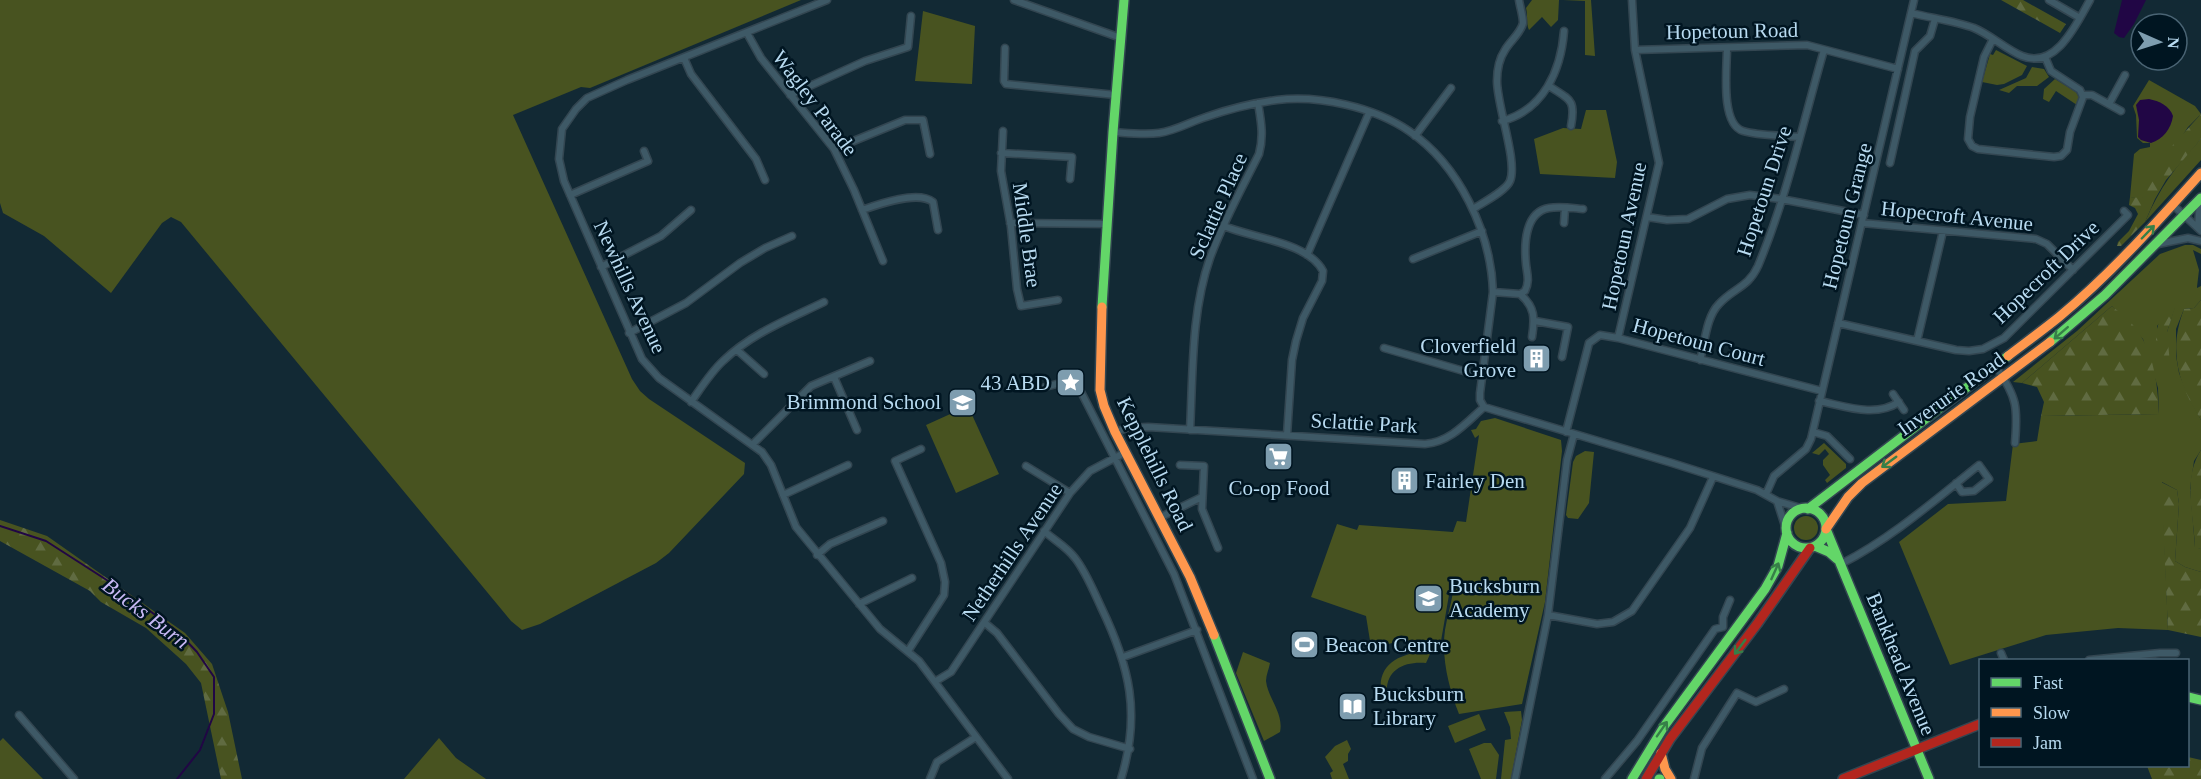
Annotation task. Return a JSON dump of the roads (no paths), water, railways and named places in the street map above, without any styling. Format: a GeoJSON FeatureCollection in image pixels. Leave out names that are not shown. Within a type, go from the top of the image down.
{"type":"FeatureCollection","features":[{"type":"Feature","properties":{"kind":"main road","name":"Kepplehills Road"},"geometry":{"type":"LineString","coordinates":[[1124,0],[1100,343],[1100,382],[1104,406],[1115,432],[1161,517],[1190,577],[1219,645],[1270,779]]}},
{"type":"Feature","properties":{"kind":"main road","name":"Inverurie Road"},"geometry":{"type":"LineString","coordinates":[[1806,509],[1996,367],[2094,286],[2150,231],[2201,173]]}},
{"type":"Feature","properties":{"kind":"main road","name":"Inverurie Road"},"geometry":{"type":"LineString","coordinates":[[1826,529],[1848,497],[1872,474],[2044,347],[2105,295],[2201,198]]}},
{"type":"Feature","properties":{"kind":"main road"},"geometry":{"type":"LineString","coordinates":[[1632,779],[1665,725],[1733,635],[1774,575],[1791,515],[1806,509],[1816,511],[1822,516],[1826,529],[1823,539],[1812,547],[1661,753],[1646,779]]}},
{"type":"Feature","properties":{"kind":"main road","name":"Bankhead Avenue"},"geometry":{"type":"LineString","coordinates":[[1826,529],[1929,779]]}},
{"type":"Feature","properties":{"kind":"main road"},"geometry":{"type":"LineString","coordinates":[[1787,531],[1790,539],[1797,546],[1812,547],[1833,554],[1841,564]]}},
{"type":"Feature","properties":{"kind":"main road"},"geometry":{"type":"LineString","coordinates":[[1843,779],[1979,724]]}},
{"type":"Feature","properties":{"kind":"main road"},"geometry":{"type":"LineString","coordinates":[[1661,753],[1665,769],[1671,779]]}},
{"type":"Feature","properties":{"kind":"street","name":"Newhills Avenue"},"geometry":{"type":"LineString","coordinates":[[827,0],[587,98],[562,129],[560,166],[570,195],[642,359],[649,368],[691,402],[753,444],[768,460],[796,527],[817,555],[880,629],[919,661],[1008,779]]}},
{"type":"Feature","properties":{"kind":"street"},"geometry":{"type":"LineString","coordinates":[[1014,0],[1121,38]]}},
{"type":"Feature","properties":{"kind":"street"},"geometry":{"type":"LineString","coordinates":[[1473,209],[1506,187],[1510,181],[1512,166],[1497,84],[1498,66],[1505,50],[1521,28],[1519,0]]}},
{"type":"Feature","properties":{"kind":"street","name":"Hopetoun Avenue"},"geometry":{"type":"LineString","coordinates":[[1618,338],[1659,163],[1635,50],[1632,0]]}},
{"type":"Feature","properties":{"kind":"street","name":"Hopetoun Grange"},"geometry":{"type":"LineString","coordinates":[[1766,494],[1774,476],[1806,449],[1811,439],[1914,0]]}},
{"type":"Feature","properties":{"kind":"street"},"geometry":{"type":"LineString","coordinates":[[2049,0],[2080,18]]}},
{"type":"Feature","properties":{"kind":"street"},"geometry":{"type":"LineString","coordinates":[[1911,13],[1973,28],[2025,57],[2045,57],[2061,45],[2090,0]]}},
{"type":"Feature","properties":{"kind":"street"},"geometry":{"type":"LineString","coordinates":[[790,95],[865,61],[908,47],[911,16]]}},
{"type":"Feature","properties":{"kind":"street","name":"Hopetoun Grange"},"geometry":{"type":"LineString","coordinates":[[1878,158],[1890,162],[1916,51],[1930,36],[1935,19]]}},
{"type":"Feature","properties":{"kind":"street"},"geometry":{"type":"LineString","coordinates":[[1503,121],[1514,118],[1533,105],[1550,86],[1560,62],[1564,31]]}},
{"type":"Feature","properties":{"kind":"street","name":"Wagley Parade"},"geometry":{"type":"LineString","coordinates":[[747,33],[761,57],[834,149],[851,183],[883,261]]}},
{"type":"Feature","properties":{"kind":"street"},"geometry":{"type":"LineString","coordinates":[[1994,39],[1984,57],[1970,117],[1968,139],[1974,148],[2048,157],[2061,156],[2067,150],[2076,116],[2083,102],[2083,95],[2080,90],[2051,71],[2045,57]]}},
{"type":"Feature","properties":{"kind":"street","name":"Hopetoun Road"},"geometry":{"type":"LineString","coordinates":[[1635,50],[1807,45],[1898,69]]}},
{"type":"Feature","properties":{"kind":"street"},"geometry":{"type":"LineString","coordinates":[[1005,48],[1004,81],[1010,85],[1116,95]]}},
{"type":"Feature","properties":{"kind":"street"},"geometry":{"type":"LineString","coordinates":[[1727,48],[1727,112],[1735,126],[1743,132],[1799,137]]}},
{"type":"Feature","properties":{"kind":"street","name":"Hopetoun Drive"},"geometry":{"type":"LineString","coordinates":[[1700,360],[1712,314],[1723,299],[1746,284],[1753,276],[1781,199],[1824,50]]}},
{"type":"Feature","properties":{"kind":"street"},"geometry":{"type":"LineString","coordinates":[[684,58],[691,74],[756,159],[765,180]]}},
{"type":"Feature","properties":{"kind":"street"},"geometry":{"type":"LineString","coordinates":[[2109,104],[2125,75]]}},
{"type":"Feature","properties":{"kind":"street"},"geometry":{"type":"LineString","coordinates":[[1550,86],[1572,103],[1574,110],[1570,126]]}},
{"type":"Feature","properties":{"kind":"street"},"geometry":{"type":"LineString","coordinates":[[1415,136],[1451,88]]}},
{"type":"Feature","properties":{"kind":"street"},"geometry":{"type":"LineString","coordinates":[[2083,95],[2092,95],[2121,111]]}},
{"type":"Feature","properties":{"kind":"street"},"geometry":{"type":"LineString","coordinates":[[1113,132],[1160,133],[1227,110],[1292,99],[1337,102],[1392,122],[1415,136],[1455,179],[1473,209],[1482,231],[1493,292],[1481,376],[1480,400],[1484,407],[1713,477],[1766,494],[1777,501],[1806,509]]}},
{"type":"Feature","properties":{"kind":"street","name":"Sclattie Place"},"geometry":{"type":"LineString","coordinates":[[1190,430],[1197,315],[1210,258],[1261,148],[1263,128],[1258,103]]}},
{"type":"Feature","properties":{"kind":"street"},"geometry":{"type":"LineString","coordinates":[[1307,255],[1369,113]]}},
{"type":"Feature","properties":{"kind":"street"},"geometry":{"type":"LineString","coordinates":[[834,149],[905,120],[923,120],[930,154]]}},
{"type":"Feature","properties":{"kind":"street","name":"Middle Brae"},"geometry":{"type":"LineString","coordinates":[[1003,131],[1001,175],[1021,306],[1058,300]]}},
{"type":"Feature","properties":{"kind":"street"},"geometry":{"type":"LineString","coordinates":[[570,195],[648,161],[644,151]]}},
{"type":"Feature","properties":{"kind":"street"},"geometry":{"type":"LineString","coordinates":[[1001,153],[1072,157],[1070,179]]}},
{"type":"Feature","properties":{"kind":"street"},"geometry":{"type":"LineString","coordinates":[[1647,217],[1667,220],[1688,219],[1739,196],[1761,195],[1864,216]]}},
{"type":"Feature","properties":{"kind":"street"},"geometry":{"type":"LineString","coordinates":[[862,210],[889,201],[927,198],[933,202],[938,230]]}},
{"type":"Feature","properties":{"kind":"street"},"geometry":{"type":"LineString","coordinates":[[2199,229],[2201,198]]}},
{"type":"Feature","properties":{"kind":"street"},"geometry":{"type":"LineString","coordinates":[[2173,205],[2199,229]]}},
{"type":"Feature","properties":{"kind":"street"},"geometry":{"type":"LineString","coordinates":[[1493,292],[1520,294],[1525,291],[1528,285],[1527,229],[1538,213],[1546,208],[1583,209]]}},
{"type":"Feature","properties":{"kind":"street"},"geometry":{"type":"LineString","coordinates":[[1564,223],[1565,208]]}},
{"type":"Feature","properties":{"kind":"street"},"geometry":{"type":"LineString","coordinates":[[601,267],[661,236],[691,210]]}},
{"type":"Feature","properties":{"kind":"street","name":"Hopecroft Drive"},"geometry":{"type":"LineString","coordinates":[[1838,323],[1969,351],[1983,349],[2004,338],[2128,215],[2124,211]]}},
{"type":"Feature","properties":{"kind":"street"},"geometry":{"type":"LineString","coordinates":[[1010,223],[1108,224]]}},
{"type":"Feature","properties":{"kind":"street","name":"Hopecroft Avenue"},"geometry":{"type":"LineString","coordinates":[[1862,223],[2036,239],[2047,244],[2073,270]]}},
{"type":"Feature","properties":{"kind":"street"},"geometry":{"type":"LineString","coordinates":[[1224,226],[1237,232],[1281,243],[1307,255],[1321,267],[1324,276],[1303,318],[1296,341],[1292,360],[1287,435]]}},
{"type":"Feature","properties":{"kind":"street"},"geometry":{"type":"LineString","coordinates":[[1413,259],[1482,231]]}},
{"type":"Feature","properties":{"kind":"street"},"geometry":{"type":"LineString","coordinates":[[1917,341],[1943,231]]}},
{"type":"Feature","properties":{"kind":"street"},"geometry":{"type":"LineString","coordinates":[[629,333],[686,303],[740,263],[765,248],[792,236]]}},
{"type":"Feature","properties":{"kind":"street"},"geometry":{"type":"LineString","coordinates":[[2154,246],[2188,238],[2201,241]]}},
{"type":"Feature","properties":{"kind":"street"},"geometry":{"type":"LineString","coordinates":[[1520,294],[1532,308],[1535,321],[1532,337]]}},
{"type":"Feature","properties":{"kind":"street"},"geometry":{"type":"LineString","coordinates":[[691,402],[722,361],[736,350],[764,330],[825,302]]}},
{"type":"Feature","properties":{"kind":"street"},"geometry":{"type":"LineString","coordinates":[[1535,321],[1568,327],[1562,357]]}},
{"type":"Feature","properties":{"kind":"street","name":"Hopetoun Court"},"geometry":{"type":"LineString","coordinates":[[1515,779],[1548,615],[1570,433],[1589,343],[1600,335],[1618,338],[1822,391]]}},
{"type":"Feature","properties":{"kind":"street"},"geometry":{"type":"LineString","coordinates":[[1384,348],[1481,376]]}},
{"type":"Feature","properties":{"kind":"street"},"geometry":{"type":"LineString","coordinates":[[736,350],[764,374]]}},
{"type":"Feature","properties":{"kind":"street"},"geometry":{"type":"LineString","coordinates":[[753,444],[812,386],[870,361]]}},
{"type":"Feature","properties":{"kind":"street"},"geometry":{"type":"LineString","coordinates":[[1996,367],[2014,397],[2017,415],[2014,443]]}},
{"type":"Feature","properties":{"kind":"street"},"geometry":{"type":"LineString","coordinates":[[834,377],[857,430]]}},
{"type":"Feature","properties":{"kind":"street","name":"Kepplehills Road"},"geometry":{"type":"LineString","coordinates":[[1045,387],[1068,381],[1075,382],[1174,574],[1253,779]]}},
{"type":"Feature","properties":{"kind":"street"},"geometry":{"type":"LineString","coordinates":[[1893,394],[1904,410]]}},
{"type":"Feature","properties":{"kind":"street"},"geometry":{"type":"LineString","coordinates":[[1819,401],[1869,411],[1887,408],[1899,402]]}},
{"type":"Feature","properties":{"kind":"street","name":"Sclattie Park"},"geometry":{"type":"LineString","coordinates":[[1115,432],[1139,426],[1432,443],[1451,435],[1484,407]]}},
{"type":"Feature","properties":{"kind":"street"},"geometry":{"type":"LineString","coordinates":[[1813,432],[1827,436],[1850,459]]}},
{"type":"Feature","properties":{"kind":"street"},"geometry":{"type":"LineString","coordinates":[[908,651],[944,595],[945,582],[941,563],[895,461],[921,449]]}},
{"type":"Feature","properties":{"kind":"street","name":"Netherhills Avenue"},"geometry":{"type":"LineString","coordinates":[[936,681],[951,672],[1070,493],[1090,471],[1126,452]]}},
{"type":"Feature","properties":{"kind":"street"},"geometry":{"type":"LineString","coordinates":[[783,495],[848,465]]}},
{"type":"Feature","properties":{"kind":"street"},"geometry":{"type":"LineString","coordinates":[[1180,465],[1204,466],[1202,509],[1218,548]]}},
{"type":"Feature","properties":{"kind":"street"},"geometry":{"type":"LineString","coordinates":[[1841,564],[1884,538],[1979,465],[1989,479],[1974,491],[1962,492],[1956,483]]}},
{"type":"Feature","properties":{"kind":"street"},"geometry":{"type":"LineString","coordinates":[[1026,466],[1070,493]]}},
{"type":"Feature","properties":{"kind":"street"},"geometry":{"type":"LineString","coordinates":[[1548,615],[1597,624],[1613,622],[1628,615],[1639,603],[1690,528],[1713,477]]}},
{"type":"Feature","properties":{"kind":"street"},"geometry":{"type":"LineString","coordinates":[[1161,517],[1203,497]]}},
{"type":"Feature","properties":{"kind":"street"},"geometry":{"type":"LineString","coordinates":[[1777,501],[1787,531]]}},
{"type":"Feature","properties":{"kind":"street"},"geometry":{"type":"LineString","coordinates":[[817,555],[830,544],[883,521]]}},
{"type":"Feature","properties":{"kind":"street"},"geometry":{"type":"LineString","coordinates":[[1044,531],[1075,557],[1108,621],[1123,657],[1132,704],[1130,749],[1121,779]]}},
{"type":"Feature","properties":{"kind":"street"},"geometry":{"type":"LineString","coordinates":[[859,604],[912,578]]}},
{"type":"Feature","properties":{"kind":"street"},"geometry":{"type":"LineString","coordinates":[[1723,627],[1723,617],[1730,600]]}},
{"type":"Feature","properties":{"kind":"street"},"geometry":{"type":"LineString","coordinates":[[984,623],[997,633],[1073,729],[1089,737],[1130,749]]}},
{"type":"Feature","properties":{"kind":"street"},"geometry":{"type":"LineString","coordinates":[[1723,627],[1733,635]]}},
{"type":"Feature","properties":{"kind":"street"},"geometry":{"type":"LineString","coordinates":[[1605,779],[1637,741],[1715,629],[1723,627]]}},
{"type":"Feature","properties":{"kind":"street"},"geometry":{"type":"LineString","coordinates":[[1123,657],[1197,630]]}},
{"type":"Feature","properties":{"kind":"street"},"geometry":{"type":"LineString","coordinates":[[2098,659],[2160,652],[2176,653]]}},
{"type":"Feature","properties":{"kind":"street"},"geometry":{"type":"LineString","coordinates":[[2001,653],[2004,659]]}},
{"type":"Feature","properties":{"kind":"street"},"geometry":{"type":"LineString","coordinates":[[1694,779],[1702,748],[1737,693],[1756,702],[1784,689]]}},
{"type":"Feature","properties":{"kind":"street"},"geometry":{"type":"LineString","coordinates":[[19,715],[74,779]]}},
{"type":"Feature","properties":{"kind":"street"},"geometry":{"type":"LineString","coordinates":[[930,779],[937,762],[976,737]]}},
{"type":"Feature","properties":{"kind":"waterway","name":"Bucks Burn"},"geometry":{"type":"LineString","coordinates":[[0,526],[46,541],[116,586],[177,631],[197,652],[214,677],[214,714],[200,750],[177,779]]}},
{"type":"Feature","properties":{"kind":"place","name":"Cloverfield Grove"},"geometry":{"type":"Point","coordinates":[1537,358]}},
{"type":"Feature","properties":{"kind":"place","name":"43 ABD"},"geometry":{"type":"Point","coordinates":[1071,383]}},
{"type":"Feature","properties":{"kind":"place","name":"Brimmond School"},"geometry":{"type":"Point","coordinates":[962,402]}},
{"type":"Feature","properties":{"kind":"place","name":"Co-op Food"},"geometry":{"type":"Point","coordinates":[1279,457]}},
{"type":"Feature","properties":{"kind":"place","name":"Fairley Den"},"geometry":{"type":"Point","coordinates":[1404,481]}},
{"type":"Feature","properties":{"kind":"place","name":"Bucksburn Academy"},"geometry":{"type":"Point","coordinates":[1428,598]}},
{"type":"Feature","properties":{"kind":"place","name":"Beacon Centre"},"geometry":{"type":"Point","coordinates":[1304,645]}},
{"type":"Feature","properties":{"kind":"place","name":"Bucksburn Library"},"geometry":{"type":"Point","coordinates":[1352,706]}}]}
